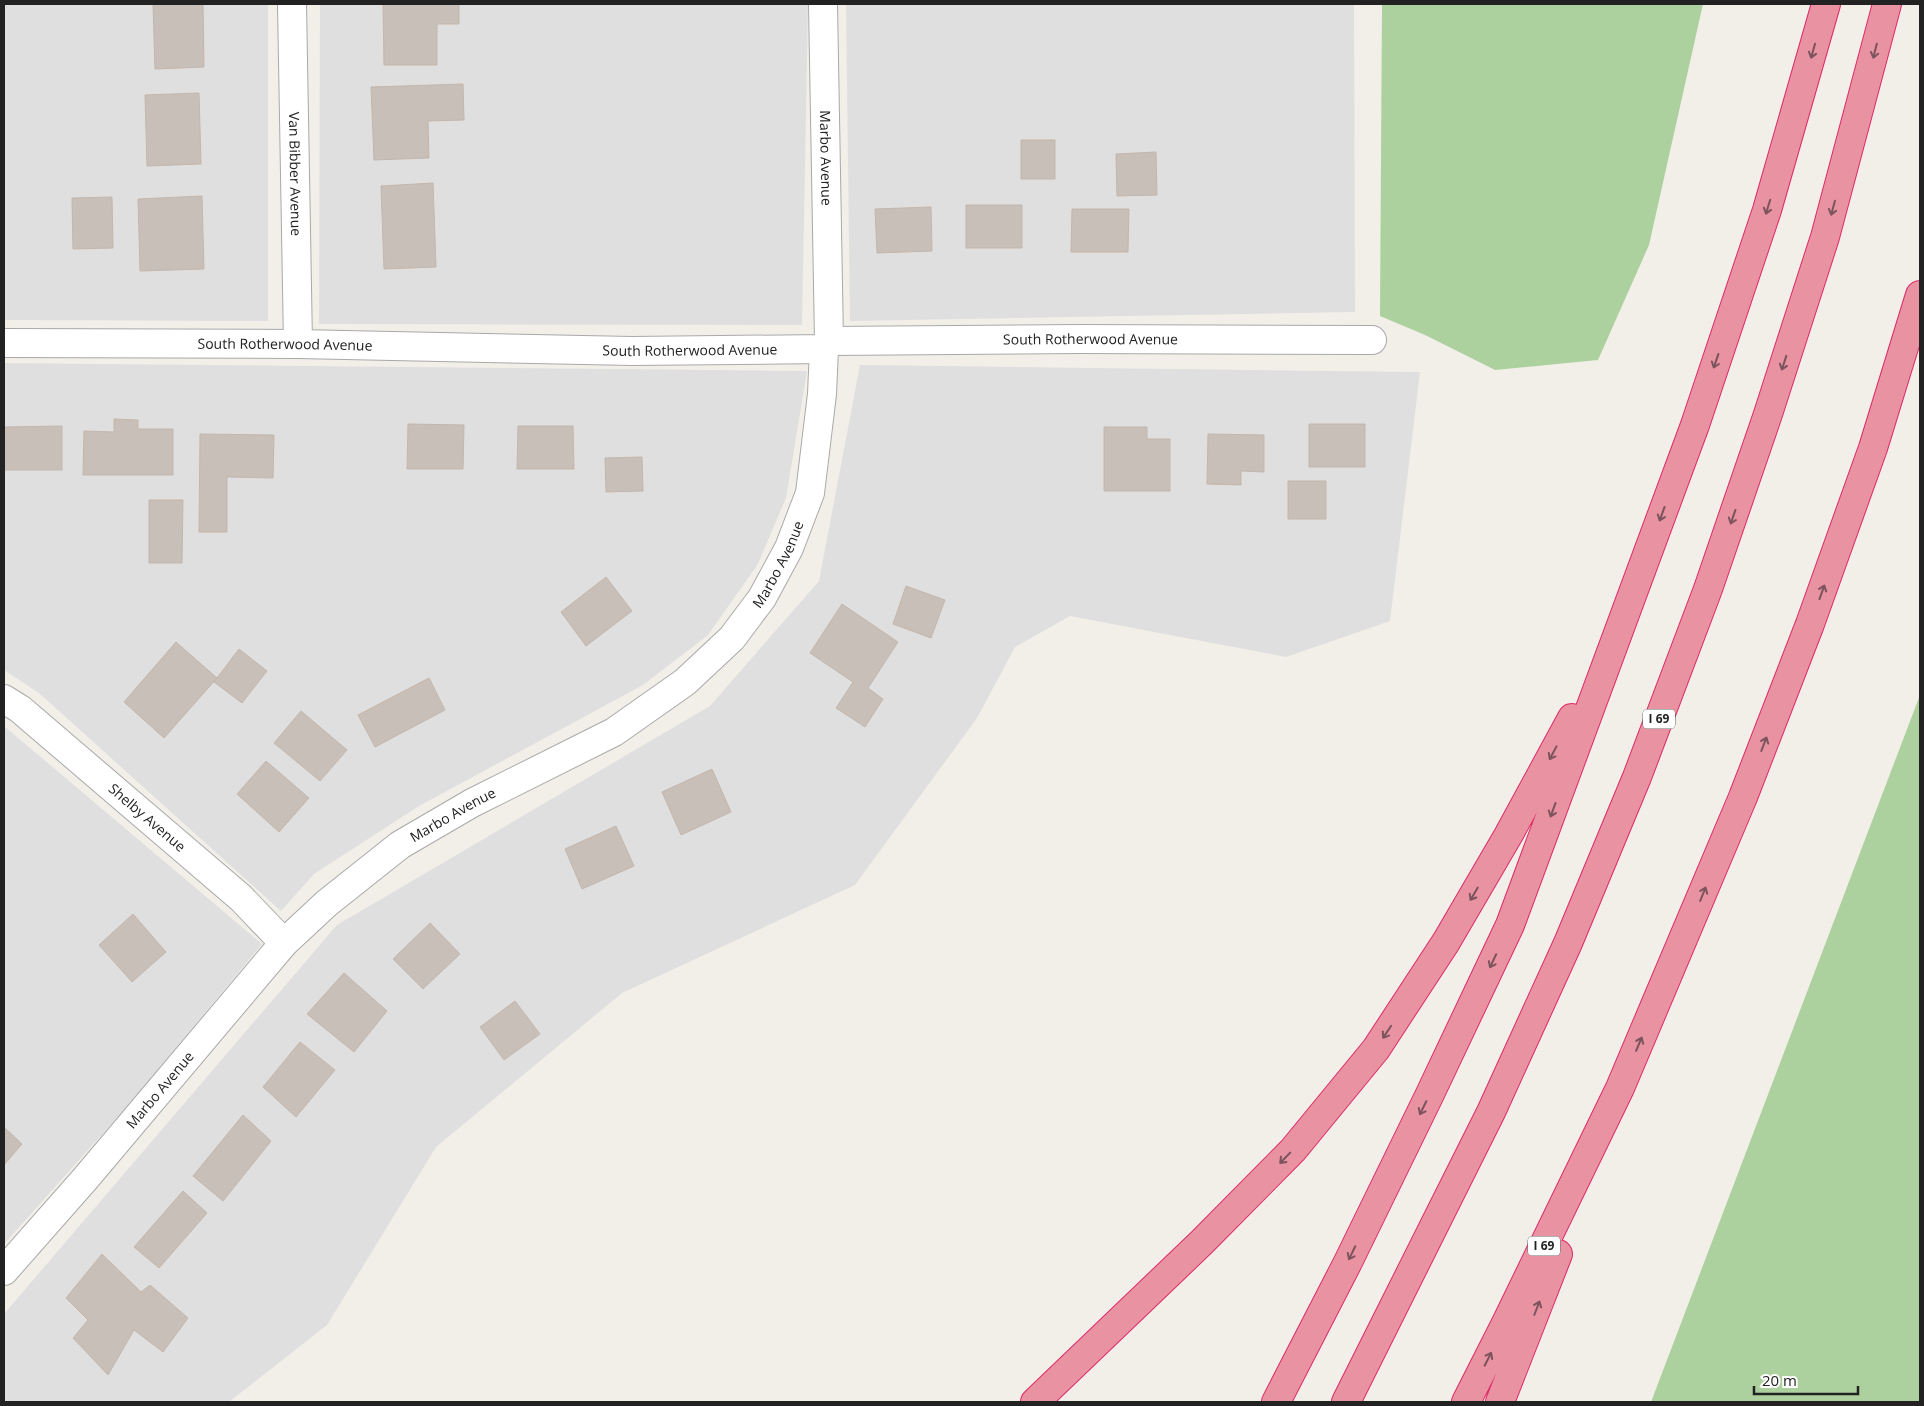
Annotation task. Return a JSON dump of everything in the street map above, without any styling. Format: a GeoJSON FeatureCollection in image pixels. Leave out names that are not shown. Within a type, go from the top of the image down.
{"type":"FeatureCollection","features":[{"type":"Feature","properties":{"kind":"highway"},"geometry":{"type":"LineString","coordinates":[[1276,1402],[1429,1096],[1510,925],[1695,425],[1767,210],[1826,4]]}},
{"type":"Feature","properties":{"kind":"highway","name":"I 69"},"geometry":{"type":"LineString","coordinates":[[1346,1402],[1491,1112],[1568,943],[1637,777],[1708,589],[1792,340],[1825,237],[1887,4]]}},
{"type":"Feature","properties":{"kind":"highway","name":"I 69"},"geometry":{"type":"LineString","coordinates":[[1466,1402],[1620,1088],[1743,797],[1810,624],[1873,448],[1920,295]]}},
{"type":"Feature","properties":{"kind":"highway"},"geometry":{"type":"LineString","coordinates":[[1035,1402],[1195,1249],[1293,1150],[1376,1049],[1446,942],[1480,884],[1618,632]]}},
{"type":"Feature","properties":{"kind":"highway"},"geometry":{"type":"LineString","coordinates":[[1500,1402],[1620,1088]]}},
{"type":"Feature","properties":{"kind":"street","name":"Van Bibber Avenue"},"geometry":{"type":"LineString","coordinates":[[292,4],[298,344]]}},
{"type":"Feature","properties":{"kind":"street","name":"Marbo Avenue"},"geometry":{"type":"LineString","coordinates":[[4,1271],[85,1179],[284,943],[326,903],[400,846],[472,803],[614,732],[685,682],[732,638],[762,598],[789,548],[810,493],[827,345],[822,4]]}},
{"type":"Feature","properties":{"kind":"street","name":"South Rotherwood Avenue"},"geometry":{"type":"LineString","coordinates":[[4,343],[298,344],[632,350],[1080,339],[1372,340]]}},
{"type":"Feature","properties":{"kind":"street","name":"Shelby Avenue"},"geometry":{"type":"LineString","coordinates":[[4,698],[20,709],[241,898],[284,943]]}},
{"type":"Feature","properties":{"kind":"shaded area"},"geometry":{"type":"Polygon","coordinates":[[[4,4],[268,4],[268,321],[4,320],[4,4]]]}},
{"type":"Feature","properties":{"kind":"shaded area"},"geometry":{"type":"Polygon","coordinates":[[[320,4],[808,4],[802,325],[319,324],[320,4]]]}},
{"type":"Feature","properties":{"kind":"shaded area"},"geometry":{"type":"Polygon","coordinates":[[[846,4],[1354,4],[1355,312],[850,321],[846,4]]]}},
{"type":"Feature","properties":{"kind":"shaded area"},"geometry":{"type":"Polygon","coordinates":[[[4,363],[807,371],[786,498],[758,564],[708,635],[643,685],[419,806],[314,874],[281,911],[39,693],[4,670],[4,363]]]}},
{"type":"Feature","properties":{"kind":"shaded area"},"geometry":{"type":"Polygon","coordinates":[[[860,365],[1420,372],[1390,621],[1286,657],[1070,616],[1015,647],[977,718],[855,885],[622,993],[436,1147],[327,1325],[229,1402],[4,1402],[4,1314],[337,925],[710,706],[819,581],[860,365]]]}},
{"type":"Feature","properties":{"kind":"shaded area"},"geometry":{"type":"Polygon","coordinates":[[[4,726],[262,944],[131,1102],[4,1244],[4,726]]]}},
{"type":"Feature","properties":{"kind":"green space"},"geometry":{"type":"Polygon","coordinates":[[[1382,4],[1703,4],[1649,245],[1598,360],[1495,370],[1425,335],[1380,316],[1382,4]]]}},
{"type":"Feature","properties":{"kind":"green space"},"geometry":{"type":"Polygon","coordinates":[[[1920,695],[1920,1402],[1651,1402],[1920,695]]]}},
{"type":"Feature","properties":{"kind":"building"},"geometry":{"type":"Polygon","coordinates":[[[153,4],[203,4],[204,67],[155,69],[153,4]]]}},
{"type":"Feature","properties":{"kind":"building"},"geometry":{"type":"Polygon","coordinates":[[[383,4],[459,4],[459,24],[437,24],[437,65],[384,65],[383,4]]]}},
{"type":"Feature","properties":{"kind":"building"},"geometry":{"type":"Polygon","coordinates":[[[463,84],[464,120],[428,121],[429,158],[374,160],[371,87],[463,84]]]}},
{"type":"Feature","properties":{"kind":"building"},"geometry":{"type":"Polygon","coordinates":[[[199,93],[201,164],[147,166],[145,95],[199,93]]]}},
{"type":"Feature","properties":{"kind":"building"},"geometry":{"type":"Polygon","coordinates":[[[1021,140],[1055,140],[1055,179],[1021,179],[1021,140]]]}},
{"type":"Feature","properties":{"kind":"building"},"geometry":{"type":"Polygon","coordinates":[[[1156,152],[1157,195],[1117,196],[1116,154],[1156,152]]]}},
{"type":"Feature","properties":{"kind":"building"},"geometry":{"type":"Polygon","coordinates":[[[433,183],[436,267],[384,269],[381,186],[433,183]]]}},
{"type":"Feature","properties":{"kind":"building"},"geometry":{"type":"Polygon","coordinates":[[[202,196],[204,269],[140,271],[138,199],[202,196]]]}},
{"type":"Feature","properties":{"kind":"building"},"geometry":{"type":"Polygon","coordinates":[[[112,197],[113,248],[73,249],[72,198],[112,197]]]}},
{"type":"Feature","properties":{"kind":"building"},"geometry":{"type":"Polygon","coordinates":[[[966,205],[1022,205],[1022,248],[966,248],[966,205]]]}},
{"type":"Feature","properties":{"kind":"building"},"geometry":{"type":"Polygon","coordinates":[[[931,207],[932,251],[877,253],[875,209],[931,207]]]}},
{"type":"Feature","properties":{"kind":"building"},"geometry":{"type":"Polygon","coordinates":[[[1072,209],[1129,209],[1128,252],[1071,252],[1072,209]]]}},
{"type":"Feature","properties":{"kind":"building"},"geometry":{"type":"Polygon","coordinates":[[[114,419],[138,420],[138,429],[173,429],[173,475],[83,475],[84,431],[114,432],[114,419]]]}},
{"type":"Feature","properties":{"kind":"building"},"geometry":{"type":"Polygon","coordinates":[[[408,424],[464,425],[463,469],[407,469],[408,424]]]}},
{"type":"Feature","properties":{"kind":"building"},"geometry":{"type":"Polygon","coordinates":[[[1309,424],[1365,424],[1365,467],[1309,467],[1309,424]]]}},
{"type":"Feature","properties":{"kind":"building"},"geometry":{"type":"Polygon","coordinates":[[[62,426],[62,470],[4,470],[4,427],[62,426]]]}},
{"type":"Feature","properties":{"kind":"building"},"geometry":{"type":"Polygon","coordinates":[[[518,426],[573,426],[574,469],[517,469],[518,426]]]}},
{"type":"Feature","properties":{"kind":"building"},"geometry":{"type":"Polygon","coordinates":[[[1104,427],[1147,427],[1147,439],[1170,439],[1170,491],[1104,491],[1104,427]]]}},
{"type":"Feature","properties":{"kind":"building"},"geometry":{"type":"Polygon","coordinates":[[[200,434],[274,435],[273,478],[227,477],[227,532],[199,532],[200,434]]]}},
{"type":"Feature","properties":{"kind":"building"},"geometry":{"type":"Polygon","coordinates":[[[1208,434],[1264,435],[1264,472],[1241,471],[1241,485],[1207,484],[1208,434]]]}},
{"type":"Feature","properties":{"kind":"building"},"geometry":{"type":"Polygon","coordinates":[[[642,457],[643,491],[606,492],[605,458],[642,457]]]}},
{"type":"Feature","properties":{"kind":"building"},"geometry":{"type":"Polygon","coordinates":[[[1288,481],[1326,481],[1326,519],[1288,519],[1288,481]]]}},
{"type":"Feature","properties":{"kind":"building"},"geometry":{"type":"Polygon","coordinates":[[[149,500],[183,500],[182,563],[149,563],[149,500]]]}},
{"type":"Feature","properties":{"kind":"building"},"geometry":{"type":"Polygon","coordinates":[[[606,577],[632,611],[586,646],[561,612],[606,577]]]}},
{"type":"Feature","properties":{"kind":"building"},"geometry":{"type":"Polygon","coordinates":[[[906,586],[945,600],[931,638],[893,624],[906,586]]]}},
{"type":"Feature","properties":{"kind":"building"},"geometry":{"type":"Polygon","coordinates":[[[842,604],[898,642],[868,688],[883,699],[865,727],[836,708],[853,682],[810,653],[842,604]]]}},
{"type":"Feature","properties":{"kind":"building"},"geometry":{"type":"Polygon","coordinates":[[[176,642],[217,678],[164,738],[124,702],[176,642]]]}},
{"type":"Feature","properties":{"kind":"building"},"geometry":{"type":"Polygon","coordinates":[[[239,649],[267,671],[242,703],[214,682],[239,649]]]}},
{"type":"Feature","properties":{"kind":"building"},"geometry":{"type":"Polygon","coordinates":[[[429,678],[445,710],[375,747],[358,715],[429,678]]]}},
{"type":"Feature","properties":{"kind":"building"},"geometry":{"type":"Polygon","coordinates":[[[301,711],[347,750],[320,781],[274,743],[301,711]]]}},
{"type":"Feature","properties":{"kind":"building"},"geometry":{"type":"Polygon","coordinates":[[[266,761],[309,798],[279,832],[237,794],[266,761]]]}},
{"type":"Feature","properties":{"kind":"building"},"geometry":{"type":"Polygon","coordinates":[[[712,769],[731,812],[681,835],[662,792],[712,769]]]}},
{"type":"Feature","properties":{"kind":"building"},"geometry":{"type":"Polygon","coordinates":[[[616,826],[634,866],[582,889],[565,849],[616,826]]]}},
{"type":"Feature","properties":{"kind":"building"},"geometry":{"type":"Polygon","coordinates":[[[133,914],[166,952],[132,982],[99,945],[133,914]]]}},
{"type":"Feature","properties":{"kind":"building"},"geometry":{"type":"Polygon","coordinates":[[[430,923],[460,954],[423,989],[393,959],[430,923]]]}},
{"type":"Feature","properties":{"kind":"building"},"geometry":{"type":"Polygon","coordinates":[[[344,973],[387,1011],[354,1052],[307,1014],[344,973]]]}},
{"type":"Feature","properties":{"kind":"building"},"geometry":{"type":"Polygon","coordinates":[[[515,1001],[540,1034],[504,1060],[480,1027],[515,1001]]]}},
{"type":"Feature","properties":{"kind":"building"},"geometry":{"type":"Polygon","coordinates":[[[300,1042],[335,1070],[296,1117],[263,1087],[300,1042]]]}},
{"type":"Feature","properties":{"kind":"building"},"geometry":{"type":"Polygon","coordinates":[[[243,1115],[271,1141],[223,1201],[193,1176],[243,1115]]]}},
{"type":"Feature","properties":{"kind":"building"},"geometry":{"type":"Polygon","coordinates":[[[4,1127],[22,1144],[4,1165],[4,1127]]]}},
{"type":"Feature","properties":{"kind":"building"},"geometry":{"type":"Polygon","coordinates":[[[183,1191],[207,1213],[159,1268],[134,1247],[183,1191]]]}},
{"type":"Feature","properties":{"kind":"building"},"geometry":{"type":"Polygon","coordinates":[[[102,1254],[141,1292],[150,1285],[188,1318],[163,1352],[134,1330],[108,1375],[73,1338],[88,1320],[66,1298],[102,1254]]]}}]}
